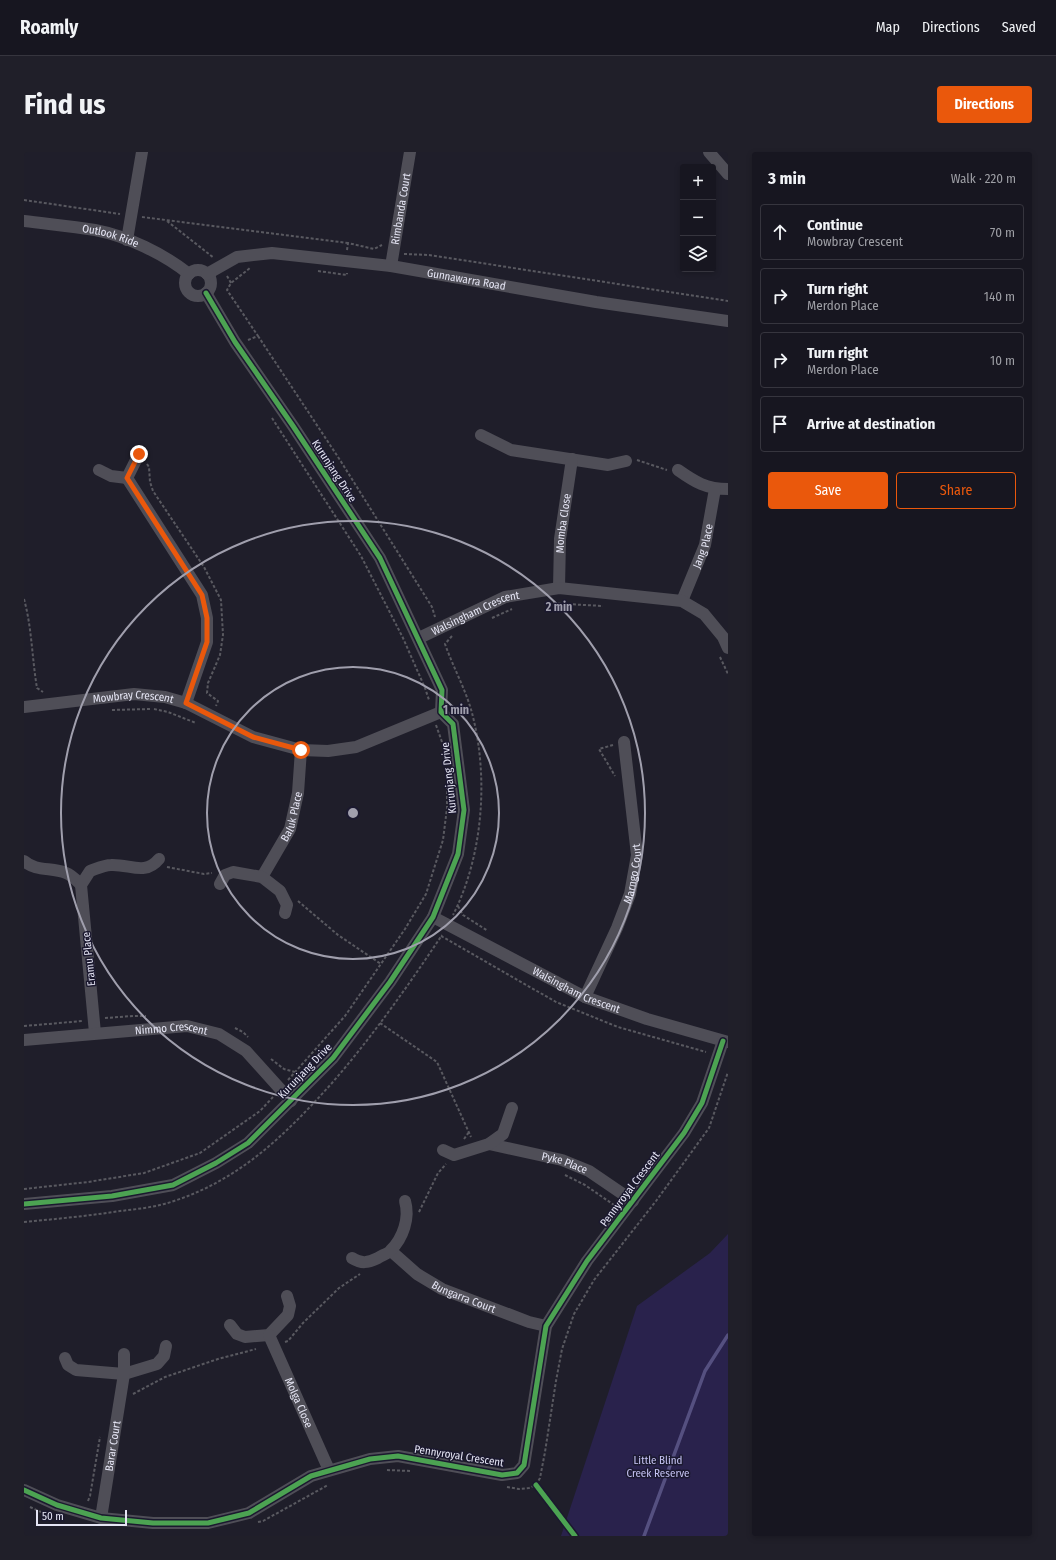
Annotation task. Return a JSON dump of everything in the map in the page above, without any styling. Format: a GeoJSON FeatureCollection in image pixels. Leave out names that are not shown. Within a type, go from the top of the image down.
{"type":"FeatureCollection","features":[{"type":"Feature","properties":{"kind":"street"},"geometry":{"type":"LineString","coordinates":[[127,240],[142,152]]}},
{"type":"Feature","properties":{"kind":"street","name":"Rimbanda Court"},"geometry":{"type":"LineString","coordinates":[[391,266],[410,152]]}},
{"type":"Feature","properties":{"kind":"street"},"geometry":{"type":"LineString","coordinates":[[709,152],[728,174]]}},
{"type":"Feature","properties":{"kind":"street","name":"Outlook Ride"},"geometry":{"type":"LineString","coordinates":[[24,220],[96,230],[127,240],[139,244],[174,262],[189,274]]}},
{"type":"Feature","properties":{"kind":"street","name":"Gunnawarra Road"},"geometry":{"type":"LineString","coordinates":[[207,274],[237,257],[272,252],[391,266],[596,302],[728,321]]}},
{"type":"Feature","properties":{"kind":"street"},"geometry":{"type":"LineString","coordinates":[[196,270],[200,270],[207,274],[211,282],[211,286],[206,293],[198,296],[190,293],[186,286],[186,281],[189,274],[196,270]]}},
{"type":"Feature","properties":{"kind":"street","name":"Kurunjang Drive"},"geometry":{"type":"LineString","coordinates":[[24,1204],[112,1196],[173,1185],[216,1163],[248,1143],[333,1058],[390,982],[433,917],[458,854],[464,810],[453,724],[437,713],[442,690],[419,638],[380,558],[293,426],[236,345],[206,293]]}},
{"type":"Feature","properties":{"kind":"street"},"geometry":{"type":"LineString","coordinates":[[481,435],[511,450],[608,465],[626,461]]}},
{"type":"Feature","properties":{"kind":"street"},"geometry":{"type":"LineString","coordinates":[[127,478],[139,454]]}},
{"type":"Feature","properties":{"kind":"street","name":"Momba Close"},"geometry":{"type":"LineString","coordinates":[[559,588],[560,539],[572,459]]}},
{"type":"Feature","properties":{"kind":"street"},"geometry":{"type":"LineString","coordinates":[[99,470],[111,476],[127,478]]}},
{"type":"Feature","properties":{"kind":"street"},"geometry":{"type":"LineString","coordinates":[[678,470],[694,481],[715,489],[728,489]]}},
{"type":"Feature","properties":{"kind":"street"},"geometry":{"type":"LineString","coordinates":[[127,478],[202,595],[207,618],[207,642],[186,703]]}},
{"type":"Feature","properties":{"kind":"street","name":"Jang Place"},"geometry":{"type":"LineString","coordinates":[[682,601],[705,545],[715,489]]}},
{"type":"Feature","properties":{"kind":"street","name":"Walsingham Crescent"},"geometry":{"type":"LineString","coordinates":[[419,638],[505,597],[559,588],[682,601],[704,614],[723,637],[724,652]]}},
{"type":"Feature","properties":{"kind":"street","name":"Mowbray Crescent"},"geometry":{"type":"LineString","coordinates":[[24,707],[134,694],[165,697],[186,703],[253,737],[301,750],[328,751],[356,747],[437,713]]}},
{"type":"Feature","properties":{"kind":"street","name":"Marngo Court"},"geometry":{"type":"LineString","coordinates":[[585,997],[617,928],[630,894],[637,855],[624,742]]}},
{"type":"Feature","properties":{"kind":"street","name":"Baluk Place"},"geometry":{"type":"LineString","coordinates":[[262,877],[290,829],[298,793],[301,750]]}},
{"type":"Feature","properties":{"kind":"street"},"geometry":{"type":"LineString","coordinates":[[24,861],[29,866],[39,869],[56,870],[68,873],[81,885],[90,872],[111,865],[144,869],[157,862]]}},
{"type":"Feature","properties":{"kind":"street"},"geometry":{"type":"LineString","coordinates":[[222,879],[233,872],[262,877],[280,891],[287,904],[285,913]]}},
{"type":"Feature","properties":{"kind":"street","name":"Eramu Place"},"geometry":{"type":"LineString","coordinates":[[81,885],[96,1033]]}},
{"type":"Feature","properties":{"kind":"street","name":"Walsingham Crescent"},"geometry":{"type":"LineString","coordinates":[[433,917],[585,997],[647,1019],[725,1041]]}},
{"type":"Feature","properties":{"kind":"street","name":"Nimmo Crescent"},"geometry":{"type":"LineString","coordinates":[[24,1040],[187,1026],[219,1034],[246,1051],[291,1101]]}},
{"type":"Feature","properties":{"kind":"street","name":"Pennyroyal Crescent"},"geometry":{"type":"LineString","coordinates":[[24,1490],[57,1505],[101,1518],[154,1523],[208,1523],[249,1513],[311,1476],[370,1459],[398,1456],[502,1475],[517,1473],[524,1465],[546,1326],[587,1261],[684,1133],[702,1103],[725,1041]]}},
{"type":"Feature","properties":{"kind":"street"},"geometry":{"type":"LineString","coordinates":[[443,1150],[454,1155],[488,1144],[503,1134],[512,1108]]}},
{"type":"Feature","properties":{"kind":"street","name":"Pyke Place"},"geometry":{"type":"LineString","coordinates":[[488,1144],[562,1160],[589,1171],[633,1201]]}},
{"type":"Feature","properties":{"kind":"street"},"geometry":{"type":"LineString","coordinates":[[352,1258],[359,1262],[367,1263],[390,1251],[402,1236],[407,1208],[405,1201]]}},
{"type":"Feature","properties":{"kind":"street","name":"Bungarra Court"},"geometry":{"type":"LineString","coordinates":[[390,1251],[417,1274],[442,1289],[522,1319],[546,1326]]}},
{"type":"Feature","properties":{"kind":"street"},"geometry":{"type":"LineString","coordinates":[[230,1325],[237,1334],[245,1337],[269,1334],[288,1315],[290,1306],[287,1296]]}},
{"type":"Feature","properties":{"kind":"street","name":"Molga Close"},"geometry":{"type":"LineString","coordinates":[[269,1334],[329,1470]]}},
{"type":"Feature","properties":{"kind":"street"},"geometry":{"type":"LineString","coordinates":[[65,1358],[68,1365],[76,1370],[124,1374],[157,1364],[164,1356],[166,1346]]}},
{"type":"Feature","properties":{"kind":"street","name":"Barar Court"},"geometry":{"type":"LineString","coordinates":[[101,1518],[124,1374],[124,1354]]}},
{"type":"Feature","properties":{"kind":"path"},"geometry":{"type":"LineString","coordinates":[[24,200],[348,243],[374,249],[382,245],[384,239]]}},
{"type":"Feature","properties":{"kind":"path"},"geometry":{"type":"LineString","coordinates":[[166,220],[213,256],[231,283]]}},
{"type":"Feature","properties":{"kind":"path"},"geometry":{"type":"LineString","coordinates":[[312,271],[347,275],[348,243]]}},
{"type":"Feature","properties":{"kind":"path"},"geometry":{"type":"LineString","coordinates":[[382,245],[386,250],[394,252],[429,255],[728,301]]}},
{"type":"Feature","properties":{"kind":"path"},"geometry":{"type":"LineString","coordinates":[[24,1222],[87,1216],[147,1207],[174,1201],[218,1183],[270,1147],[306,1112],[353,1059],[415,977],[448,925],[458,906],[470,870],[480,825],[482,786],[480,749],[471,711],[432,607],[345,467],[227,290],[231,283],[252,267]]}},
{"type":"Feature","properties":{"kind":"path"},"geometry":{"type":"LineString","coordinates":[[236,345],[258,336]]}},
{"type":"Feature","properties":{"kind":"path"},"geometry":{"type":"LineString","coordinates":[[271,417],[361,556],[403,638],[437,713],[443,747]]}},
{"type":"Feature","properties":{"kind":"path"},"geometry":{"type":"LineString","coordinates":[[626,461],[636,460],[666,470],[678,470]]}},
{"type":"Feature","properties":{"kind":"path"},"geometry":{"type":"LineString","coordinates":[[24,599],[29,622],[37,688],[43,692],[44,705]]}},
{"type":"Feature","properties":{"kind":"path"},"geometry":{"type":"LineString","coordinates":[[546,603],[605,606]]}},
{"type":"Feature","properties":{"kind":"path"},"geometry":{"type":"LineString","coordinates":[[487,620],[514,608]]}},
{"type":"Feature","properties":{"kind":"path"},"geometry":{"type":"LineString","coordinates":[[445,644],[453,635]]}},
{"type":"Feature","properties":{"kind":"path"},"geometry":{"type":"LineString","coordinates":[[724,652],[728,674]]}},
{"type":"Feature","properties":{"kind":"path"},"geometry":{"type":"LineString","coordinates":[[616,777],[599,749],[624,742]]}},
{"type":"Feature","properties":{"kind":"path"},"geometry":{"type":"LineString","coordinates":[[24,1189],[88,1182],[144,1173],[200,1153],[260,1111],[345,1016],[381,964],[426,894],[443,840],[447,808],[447,780]]}},
{"type":"Feature","properties":{"kind":"path"},"geometry":{"type":"LineString","coordinates":[[157,862],[222,879]]}},
{"type":"Feature","properties":{"kind":"path"},"geometry":{"type":"LineString","coordinates":[[280,891],[296,899],[338,935],[381,964]]}},
{"type":"Feature","properties":{"kind":"path"},"geometry":{"type":"LineString","coordinates":[[458,906],[463,915],[493,934]]}},
{"type":"Feature","properties":{"kind":"path"},"geometry":{"type":"LineString","coordinates":[[504,1487],[519,1489],[529,1488],[536,1485],[540,1478],[562,1349],[574,1314],[594,1280],[656,1201],[709,1128],[728,1072]]}},
{"type":"Feature","properties":{"kind":"path"},"geometry":{"type":"LineString","coordinates":[[386,1470],[415,1472]]}},
{"type":"Feature","properties":{"kind":"path"},"geometry":{"type":"LineString","coordinates":[[256,1523],[263,1521],[334,1481]]}},
{"type":"Feature","properties":{"kind":"path"},"geometry":{"type":"LineString","coordinates":[[536,1485],[541,1491]]}},
{"type":"Feature","properties":{"kind":"path"},"geometry":{"type":"LineString","coordinates":[[29,1507],[42,1512]]}},
{"type":"Feature","properties":{"kind":"green space","name":"Little Blind Creek Reserve"},"geometry":{"type":"Polygon","coordinates":[[[728,1234],[728,1536],[561,1536],[637,1306],[710,1253],[728,1234]]]}},
{"type":"Feature","properties":{"kind":"waterway"},"geometry":{"type":"LineString","coordinates":[[644,1536],[705,1371],[728,1335]]}},
{"type":"Feature","properties":{"kind":"cycle path"},"geometry":{"type":"LineString","coordinates":[[24,1204],[112,1196],[173,1185],[216,1163],[248,1143],[333,1058],[390,982],[433,917],[458,854],[464,810],[453,724],[441,712],[442,690],[380,558],[293,426],[235,342],[206,293]]}},
{"type":"Feature","properties":{"kind":"cycle path"},"geometry":{"type":"LineString","coordinates":[[24,1490],[57,1505],[101,1518],[153,1523],[208,1523],[249,1513],[311,1476],[370,1459],[398,1456],[502,1475],[517,1473],[524,1465],[546,1326],[587,1261],[684,1133],[702,1103],[723,1041]]}},
{"type":"Feature","properties":{"kind":"cycle path"},"geometry":{"type":"LineString","coordinates":[[536,1485],[575,1536]]}},
{"type":"Feature","properties":{"kind":"route"},"geometry":{"type":"LineString","coordinates":[[139,454],[127,478],[202,595],[207,618],[207,642],[186,703],[253,737],[301,750]]}}]}
